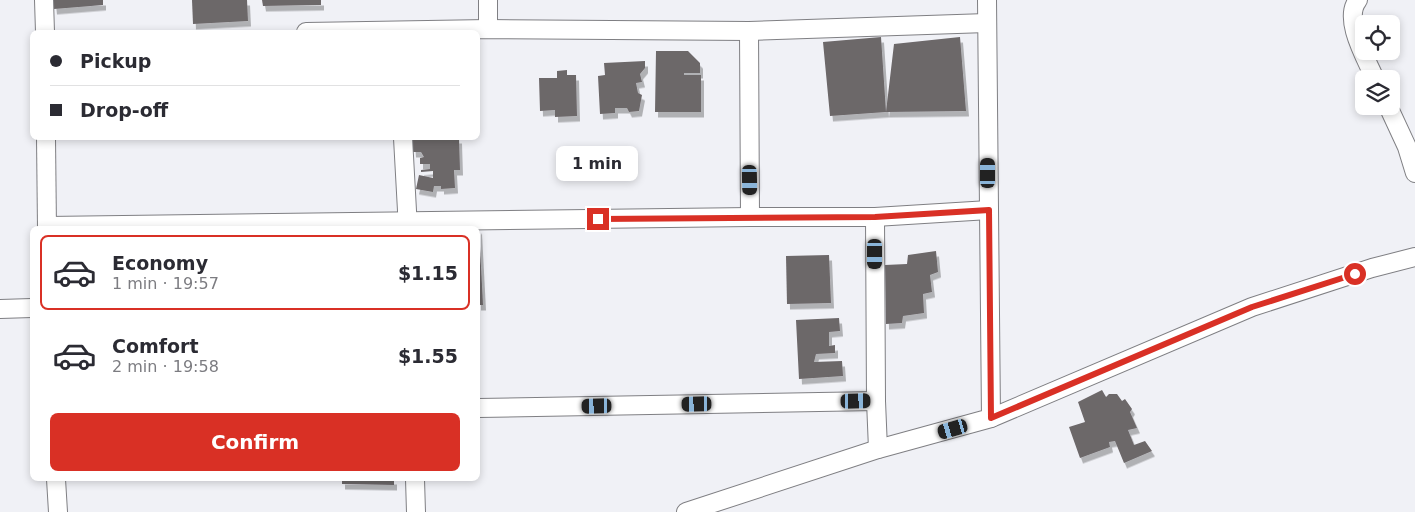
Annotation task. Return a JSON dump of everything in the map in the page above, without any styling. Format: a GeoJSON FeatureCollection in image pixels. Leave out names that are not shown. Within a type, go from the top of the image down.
{"type":"FeatureCollection","features":[{"type":"Feature","properties":{"kind":"street"},"geometry":{"type":"LineString","coordinates":[[44,0],[45,30]]}},
{"type":"Feature","properties":{"kind":"street"},"geometry":{"type":"LineString","coordinates":[[488,0],[488,29]]}},
{"type":"Feature","properties":{"kind":"street"},"geometry":{"type":"LineString","coordinates":[[987,0],[991,418]]}},
{"type":"Feature","properties":{"kind":"street"},"geometry":{"type":"LineString","coordinates":[[1358,0],[1355,3],[1352,16],[1357,38],[1372,70]]}},
{"type":"Feature","properties":{"kind":"street"},"geometry":{"type":"LineString","coordinates":[[458,30],[749,31],[987,23]]}},
{"type":"Feature","properties":{"kind":"street"},"geometry":{"type":"LineString","coordinates":[[749,31],[750,217]]}},
{"type":"Feature","properties":{"kind":"street"},"geometry":{"type":"LineString","coordinates":[[1393,115],[1411,146],[1415,172]]}},
{"type":"Feature","properties":{"kind":"street"},"geometry":{"type":"LineString","coordinates":[[46,140],[47,226]]}},
{"type":"Feature","properties":{"kind":"street"},"geometry":{"type":"LineString","coordinates":[[403,140],[408,225]]}},
{"type":"Feature","properties":{"kind":"street"},"geometry":{"type":"LineString","coordinates":[[288,226],[750,217],[875,217],[989,210]]}},
{"type":"Feature","properties":{"kind":"street"},"geometry":{"type":"LineString","coordinates":[[875,217],[878,450]]}},
{"type":"Feature","properties":{"kind":"street"},"geometry":{"type":"LineString","coordinates":[[686,512],[878,450],[991,418],[1252,307],[1372,268],[1415,257]]}},
{"type":"Feature","properties":{"kind":"street"},"geometry":{"type":"LineString","coordinates":[[0,308],[30,308]]}},
{"type":"Feature","properties":{"kind":"street"},"geometry":{"type":"LineString","coordinates":[[480,408],[876,401]]}},
{"type":"Feature","properties":{"kind":"street"},"geometry":{"type":"LineString","coordinates":[[56,481],[58,512]]}},
{"type":"Feature","properties":{"kind":"street"},"geometry":{"type":"LineString","coordinates":[[415,481],[416,512]]}},
{"type":"Feature","properties":{"kind":"building"},"geometry":{"type":"Polygon","coordinates":[[[53,0],[103,0],[103,5],[54,9],[53,0]]]}},
{"type":"Feature","properties":{"kind":"building"},"geometry":{"type":"Polygon","coordinates":[[[192,0],[247,0],[248,21],[193,24],[192,0]]]}},
{"type":"Feature","properties":{"kind":"building"},"geometry":{"type":"Polygon","coordinates":[[[262,0],[321,0],[321,5],[263,6],[262,0]]]}},
{"type":"Feature","properties":{"kind":"building"},"geometry":{"type":"Polygon","coordinates":[[[881,37],[886,112],[830,116],[823,42],[881,37]]]}},
{"type":"Feature","properties":{"kind":"building"},"geometry":{"type":"Polygon","coordinates":[[[960,37],[966,111],[886,112],[894,44],[960,37]]]}},
{"type":"Feature","properties":{"kind":"building"},"geometry":{"type":"Polygon","coordinates":[[[656,51],[688,51],[700,63],[700,73],[684,73],[684,75],[701,75],[701,112],[655,112],[656,51]]]}},
{"type":"Feature","properties":{"kind":"building"},"geometry":{"type":"Polygon","coordinates":[[[645,61],[645,68],[640,74],[642,82],[636,83],[638,93],[642,95],[639,111],[629,112],[627,108],[615,108],[615,113],[600,114],[598,76],[605,75],[604,63],[645,61]]]}},
{"type":"Feature","properties":{"kind":"building"},"geometry":{"type":"Polygon","coordinates":[[[567,70],[567,75],[576,75],[577,116],[555,117],[555,110],[540,111],[539,78],[557,78],[557,71],[567,70]]]}},
{"type":"Feature","properties":{"kind":"building"},"geometry":{"type":"Polygon","coordinates":[[[412,140],[459,140],[460,170],[454,170],[455,188],[441,189],[441,186],[434,186],[433,192],[416,189],[419,175],[433,178],[433,171],[421,172],[421,170],[430,169],[430,164],[420,164],[420,158],[424,157],[421,152],[413,152],[412,140]]]}},
{"type":"Feature","properties":{"kind":"building"},"geometry":{"type":"Polygon","coordinates":[[[480,247],[483,305],[480,305],[480,247]]]}},
{"type":"Feature","properties":{"kind":"building"},"geometry":{"type":"Polygon","coordinates":[[[936,251],[938,272],[930,275],[932,292],[923,294],[924,313],[903,316],[902,323],[886,324],[885,265],[907,264],[908,255],[936,251]]]}},
{"type":"Feature","properties":{"kind":"building"},"geometry":{"type":"Polygon","coordinates":[[[829,255],[831,303],[787,304],[786,256],[829,255]]]}},
{"type":"Feature","properties":{"kind":"building"},"geometry":{"type":"Polygon","coordinates":[[[839,318],[840,331],[829,332],[829,346],[835,345],[835,353],[816,354],[814,362],[842,361],[843,376],[799,379],[796,320],[839,318]]]}},
{"type":"Feature","properties":{"kind":"building"},"geometry":{"type":"Polygon","coordinates":[[[1102,390],[1106,397],[1109,394],[1117,394],[1122,401],[1125,399],[1132,409],[1130,412],[1137,428],[1128,430],[1134,445],[1145,441],[1152,451],[1124,463],[1115,441],[1109,442],[1110,447],[1080,458],[1069,427],[1085,422],[1078,402],[1102,390]]]}},
{"type":"Feature","properties":{"kind":"building"},"geometry":{"type":"Polygon","coordinates":[[[342,481],[394,481],[394,485],[342,484],[342,481]]]}},
{"type":"Feature","properties":{"kind":"route"},"geometry":{"type":"LineString","coordinates":[[598,219],[875,217],[989,210],[991,418],[1252,307],[1355,274]]}}]}
